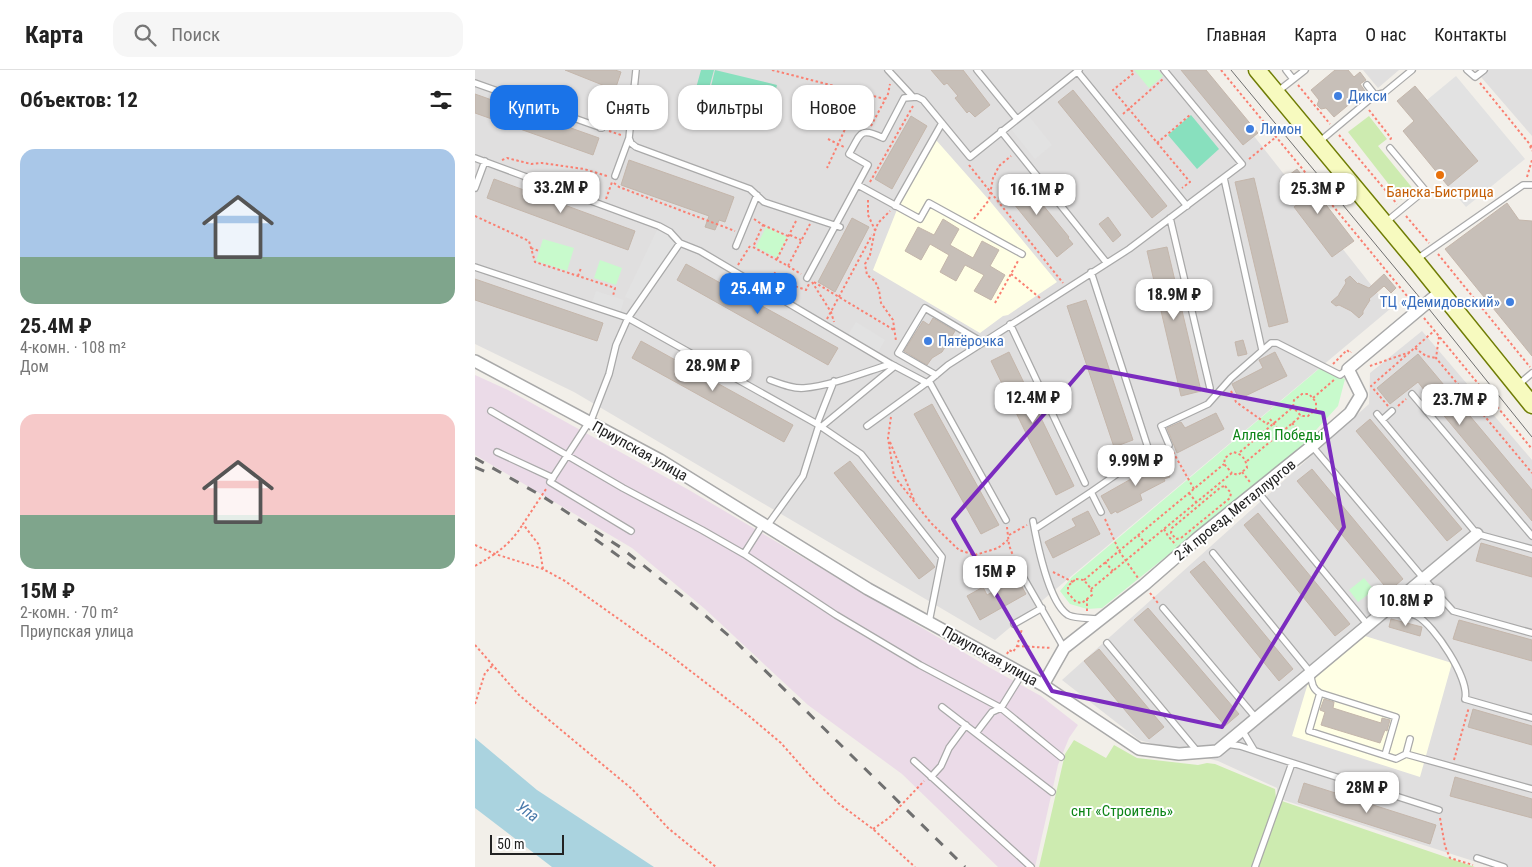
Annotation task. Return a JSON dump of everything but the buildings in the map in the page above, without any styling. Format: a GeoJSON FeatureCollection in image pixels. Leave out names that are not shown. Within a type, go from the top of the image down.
{"type":"FeatureCollection","features":[{"type":"Feature","properties":{"kind":"main road"},"geometry":{"type":"LineString","coordinates":[[1257,70],[1383,224],[1415,260],[1532,405]]}},
{"type":"Feature","properties":{"kind":"street"},"geometry":{"type":"LineString","coordinates":[[1344,372],[1440,292]]}},
{"type":"Feature","properties":{"kind":"street","name":"Приупская улица"},"geometry":{"type":"LineString","coordinates":[[475,361],[660,460],[868,589],[1043,685],[1139,749],[1179,754],[1199,753],[1217,750],[1227,744],[1477,534]]}},
{"type":"Feature","properties":{"kind":"street","name":"2-й проезд Металлургов"},"geometry":{"type":"LineString","coordinates":[[1043,685],[1063,648],[1144,585],[1350,413],[1361,396],[1344,372]]}},
{"type":"Feature","properties":{"kind":"lane"},"geometry":{"type":"LineString","coordinates":[[634,85],[636,70]]}},
{"type":"Feature","properties":{"kind":"lane"},"geometry":{"type":"LineString","coordinates":[[977,70],[1017,119]]}},
{"type":"Feature","properties":{"kind":"lane"},"geometry":{"type":"LineString","coordinates":[[1286,70],[1293,79]]}},
{"type":"Feature","properties":{"kind":"lane"},"geometry":{"type":"LineString","coordinates":[[1276,94],[1305,70]]}},
{"type":"Feature","properties":{"kind":"lane"},"geometry":{"type":"LineString","coordinates":[[1317,143],[1375,95],[1384,92],[1412,70]]}},
{"type":"Feature","properties":{"kind":"lane"},"geometry":{"type":"LineString","coordinates":[[1467,70],[1475,77],[1484,70]]}},
{"type":"Feature","properties":{"kind":"lane"},"geometry":{"type":"LineString","coordinates":[[807,278],[838,226],[868,165],[849,154],[851,150],[860,134],[869,131],[883,138],[904,98],[913,97],[923,100],[970,156],[1078,71],[1187,206]]}},
{"type":"Feature","properties":{"kind":"lane"},"geometry":{"type":"LineString","coordinates":[[867,426],[982,342],[1129,249],[1242,164],[1166,72]]}},
{"type":"Feature","properties":{"kind":"lane"},"geometry":{"type":"LineString","coordinates":[[890,73],[913,97]]}},
{"type":"Feature","properties":{"kind":"lane"},"geometry":{"type":"LineString","coordinates":[[475,83],[588,123]]}},
{"type":"Feature","properties":{"kind":"lane"},"geometry":{"type":"LineString","coordinates":[[1367,85],[1375,95]]}},
{"type":"Feature","properties":{"kind":"lane"},"geometry":{"type":"LineString","coordinates":[[895,206],[942,124]]}},
{"type":"Feature","properties":{"kind":"lane"},"geometry":{"type":"LineString","coordinates":[[615,176],[629,138],[630,130]]}},
{"type":"Feature","properties":{"kind":"lane"},"geometry":{"type":"LineString","coordinates":[[1001,131],[1106,262]]}},
{"type":"Feature","properties":{"kind":"lane"},"geometry":{"type":"LineString","coordinates":[[629,138],[636,147],[750,189],[764,202],[838,226]]}},
{"type":"Feature","properties":{"kind":"lane"},"geometry":{"type":"LineString","coordinates":[[1383,224],[1425,190],[1389,148]]}},
{"type":"Feature","properties":{"kind":"lane"},"geometry":{"type":"LineString","coordinates":[[475,158],[659,226],[670,232],[679,243],[700,251],[893,365],[928,382],[1006,520]]}},
{"type":"Feature","properties":{"kind":"lane"},"geometry":{"type":"LineString","coordinates":[[475,188],[488,162]]}},
{"type":"Feature","properties":{"kind":"lane"},"geometry":{"type":"LineString","coordinates":[[1224,178],[1262,350]]}},
{"type":"Feature","properties":{"kind":"lane"},"geometry":{"type":"LineString","coordinates":[[858,185],[920,219],[929,202],[1022,254]]}},
{"type":"Feature","properties":{"kind":"lane"},"geometry":{"type":"LineString","coordinates":[[1415,260],[1523,186],[1532,185]]}},
{"type":"Feature","properties":{"kind":"lane"},"geometry":{"type":"LineString","coordinates":[[735,246],[757,195]]}},
{"type":"Feature","properties":{"kind":"lane"},"geometry":{"type":"LineString","coordinates":[[1170,218],[1210,388]]}},
{"type":"Feature","properties":{"kind":"lane"},"geometry":{"type":"LineString","coordinates":[[552,480],[590,422],[609,374],[616,345],[628,318],[679,243]]}},
{"type":"Feature","properties":{"kind":"lane"},"geometry":{"type":"LineString","coordinates":[[475,267],[628,318],[819,426],[861,454],[942,558],[929,622]]}},
{"type":"Feature","properties":{"kind":"lane"},"geometry":{"type":"LineString","coordinates":[[1035,529],[1140,458],[1150,454],[1091,272]]}},
{"type":"Feature","properties":{"kind":"lane"},"geometry":{"type":"LineString","coordinates":[[936,375],[898,353],[925,308],[982,342]]}},
{"type":"Feature","properties":{"kind":"lane"},"geometry":{"type":"LineString","coordinates":[[621,310],[628,318]]}},
{"type":"Feature","properties":{"kind":"lane"},"geometry":{"type":"LineString","coordinates":[[1010,324],[1085,483]]}},
{"type":"Feature","properties":{"kind":"lane"},"geometry":{"type":"LineString","coordinates":[[1169,445],[1161,426],[1208,404],[1227,383],[1271,342],[1277,343],[1327,368],[1344,372]]}},
{"type":"Feature","properties":{"kind":"lane"},"geometry":{"type":"LineString","coordinates":[[819,426],[893,365]]}},
{"type":"Feature","properties":{"kind":"lane"},"geometry":{"type":"LineString","coordinates":[[770,380],[786,386],[804,388],[893,365]]}},
{"type":"Feature","properties":{"kind":"lane"},"geometry":{"type":"LineString","coordinates":[[1517,386],[1532,373]]}},
{"type":"Feature","properties":{"kind":"lane"},"geometry":{"type":"LineString","coordinates":[[744,554],[803,476],[834,381]]}},
{"type":"Feature","properties":{"kind":"lane"},"geometry":{"type":"LineString","coordinates":[[1412,394],[1532,536]]}},
{"type":"Feature","properties":{"kind":"lane"},"geometry":{"type":"LineString","coordinates":[[491,411],[567,457],[744,554],[845,620],[1001,708],[1061,758]]}},
{"type":"Feature","properties":{"kind":"lane"},"geometry":{"type":"LineString","coordinates":[[1382,420],[1393,411]]}},
{"type":"Feature","properties":{"kind":"lane"},"geometry":{"type":"LineString","coordinates":[[1377,414],[1477,534],[1532,549]]}},
{"type":"Feature","properties":{"kind":"lane"},"geometry":{"type":"LineString","coordinates":[[1312,446],[1424,580],[1453,611],[1532,634]]}},
{"type":"Feature","properties":{"kind":"lane"},"geometry":{"type":"LineString","coordinates":[[497,452],[552,480],[631,531]]}},
{"type":"Feature","properties":{"kind":"lane"},"geometry":{"type":"LineString","coordinates":[[1257,491],[1368,626]]}},
{"type":"Feature","properties":{"kind":"lane"},"geometry":{"type":"LineString","coordinates":[[1091,492],[1101,512]]}},
{"type":"Feature","properties":{"kind":"lane"},"geometry":{"type":"LineString","coordinates":[[1033,521],[1043,567],[1051,589],[1062,609],[1069,616],[1101,619]]}},
{"type":"Feature","properties":{"kind":"lane"},"geometry":{"type":"LineString","coordinates":[[1213,553],[1311,673],[1311,681],[1317,692],[1396,717],[1385,755]]}},
{"type":"Feature","properties":{"kind":"lane"},"geometry":{"type":"LineString","coordinates":[[987,584],[1018,568],[1063,648]]}},
{"type":"Feature","properties":{"kind":"lane"},"geometry":{"type":"LineString","coordinates":[[1014,624],[1042,608]]}},
{"type":"Feature","properties":{"kind":"lane"},"geometry":{"type":"LineString","coordinates":[[1163,608],[1256,718]]}},
{"type":"Feature","properties":{"kind":"lane"},"geometry":{"type":"LineString","coordinates":[[1385,612],[1417,616],[1431,629],[1456,663],[1462,677],[1466,694],[1465,699],[1532,718]]}},
{"type":"Feature","properties":{"kind":"lane"},"geometry":{"type":"LineString","coordinates":[[1107,643],[1199,753]]}},
{"type":"Feature","properties":{"kind":"lane"},"geometry":{"type":"LineString","coordinates":[[976,733],[992,712],[1001,708],[1022,674]]}},
{"type":"Feature","properties":{"kind":"lane"},"geometry":{"type":"LineString","coordinates":[[1321,694],[1309,731],[1396,759],[1406,754],[1532,790]]}},
{"type":"Feature","properties":{"kind":"lane"},"geometry":{"type":"LineString","coordinates":[[942,707],[1052,792]]}},
{"type":"Feature","properties":{"kind":"lane"},"geometry":{"type":"LineString","coordinates":[[930,777],[941,766],[949,748],[966,725]]}},
{"type":"Feature","properties":{"kind":"lane"},"geometry":{"type":"LineString","coordinates":[[1243,730],[1247,741],[1254,750]]}},
{"type":"Feature","properties":{"kind":"lane"},"geometry":{"type":"LineString","coordinates":[[1406,754],[1410,739]]}},
{"type":"Feature","properties":{"kind":"lane"},"geometry":{"type":"LineString","coordinates":[[1227,744],[1254,750],[1439,810]]}},
{"type":"Feature","properties":{"kind":"lane"},"geometry":{"type":"LineString","coordinates":[[914,761],[1031,867]]}},
{"type":"Feature","properties":{"kind":"lane"},"geometry":{"type":"LineString","coordinates":[[1255,867],[1292,763]]}},
{"type":"Feature","properties":{"kind":"lane"},"geometry":{"type":"LineString","coordinates":[[1477,858],[1493,865],[1504,867]]}},
{"type":"Feature","properties":{"kind":"path"},"geometry":{"type":"LineString","coordinates":[[772,70],[885,99]]}},
{"type":"Feature","properties":{"kind":"path"},"geometry":{"type":"LineString","coordinates":[[1131,70],[1134,73],[1113,90],[1190,182],[1177,193]]}},
{"type":"Feature","properties":{"kind":"path"},"geometry":{"type":"LineString","coordinates":[[1221,70],[1532,449]]}},
{"type":"Feature","properties":{"kind":"path"},"geometry":{"type":"LineString","coordinates":[[1117,119],[1166,72]]}},
{"type":"Feature","properties":{"kind":"path"},"geometry":{"type":"LineString","coordinates":[[869,131],[885,99],[890,73]]}},
{"type":"Feature","properties":{"kind":"path"},"geometry":{"type":"LineString","coordinates":[[1475,77],[1532,147]]}},
{"type":"Feature","properties":{"kind":"path"},"geometry":{"type":"LineString","coordinates":[[1293,79],[1433,247],[1532,370]]}},
{"type":"Feature","properties":{"kind":"path"},"geometry":{"type":"LineString","coordinates":[[898,353],[893,320],[881,303],[875,281],[867,275],[865,264],[870,255],[875,230],[868,215],[867,194],[864,193],[915,104]]}},
{"type":"Feature","properties":{"kind":"path"},"geometry":{"type":"LineString","coordinates":[[1364,104],[1391,138],[1389,148]]}},
{"type":"Feature","properties":{"kind":"path"},"geometry":{"type":"LineString","coordinates":[[1157,143],[1197,109]]}},
{"type":"Feature","properties":{"kind":"path"},"geometry":{"type":"LineString","coordinates":[[607,130],[629,138]]}},
{"type":"Feature","properties":{"kind":"path"},"geometry":{"type":"LineString","coordinates":[[827,168],[845,130]]}},
{"type":"Feature","properties":{"kind":"path"},"geometry":{"type":"LineString","coordinates":[[1242,164],[1276,137]]}},
{"type":"Feature","properties":{"kind":"path"},"geometry":{"type":"LineString","coordinates":[[828,140],[851,150]]}},
{"type":"Feature","properties":{"kind":"path"},"geometry":{"type":"LineString","coordinates":[[1530,144],[1532,151]]}},
{"type":"Feature","properties":{"kind":"path"},"geometry":{"type":"LineString","coordinates":[[975,217],[991,194],[993,178],[999,166],[1017,151]]}},
{"type":"Feature","properties":{"kind":"path"},"geometry":{"type":"LineString","coordinates":[[488,162],[507,158],[531,164],[542,163],[584,169],[607,176],[619,187],[741,233]]}},
{"type":"Feature","properties":{"kind":"path"},"geometry":{"type":"LineString","coordinates":[[1523,186],[1532,160]]}},
{"type":"Feature","properties":{"kind":"path"},"geometry":{"type":"LineString","coordinates":[[968,164],[1067,287]]}},
{"type":"Feature","properties":{"kind":"path"},"geometry":{"type":"LineString","coordinates":[[831,312],[878,223],[895,206]]}},
{"type":"Feature","properties":{"kind":"path"},"geometry":{"type":"LineString","coordinates":[[777,260],[799,214]]}},
{"type":"Feature","properties":{"kind":"path"},"geometry":{"type":"LineString","coordinates":[[475,216],[529,241],[535,262],[615,288],[613,296]]}},
{"type":"Feature","properties":{"kind":"path"},"geometry":{"type":"LineString","coordinates":[[749,216],[763,225],[801,240]]}},
{"type":"Feature","properties":{"kind":"path"},"geometry":{"type":"LineString","coordinates":[[788,266],[813,218]]}},
{"type":"Feature","properties":{"kind":"path"},"geometry":{"type":"LineString","coordinates":[[763,225],[753,247],[807,278]]}},
{"type":"Feature","properties":{"kind":"path"},"geometry":{"type":"LineString","coordinates":[[735,272],[750,246]]}},
{"type":"Feature","properties":{"kind":"path"},"geometry":{"type":"LineString","coordinates":[[531,248],[539,250]]}},
{"type":"Feature","properties":{"kind":"path"},"geometry":{"type":"LineString","coordinates":[[995,303],[1022,254]]}},
{"type":"Feature","properties":{"kind":"path"},"geometry":{"type":"LineString","coordinates":[[578,276],[581,268]]}},
{"type":"Feature","properties":{"kind":"path"},"geometry":{"type":"LineString","coordinates":[[776,271],[772,278],[806,290]]}},
{"type":"Feature","properties":{"kind":"path"},"geometry":{"type":"LineString","coordinates":[[1011,274],[1038,295],[1043,303]]}},
{"type":"Feature","properties":{"kind":"path"},"geometry":{"type":"LineString","coordinates":[[837,331],[831,312],[811,280],[894,330]]}},
{"type":"Feature","properties":{"kind":"path"},"geometry":{"type":"LineString","coordinates":[[1412,394],[1393,411],[1371,386],[1434,331]]}},
{"type":"Feature","properties":{"kind":"path"},"geometry":{"type":"LineString","coordinates":[[1436,358],[1439,336]]}},
{"type":"Feature","properties":{"kind":"path"},"geometry":{"type":"LineString","coordinates":[[1327,368],[1347,350],[1350,353],[1358,347]]}},
{"type":"Feature","properties":{"kind":"path"},"geometry":{"type":"LineString","coordinates":[[1415,348],[1426,356],[1436,358],[1532,473]]}},
{"type":"Feature","properties":{"kind":"path"},"geometry":{"type":"LineString","coordinates":[[1367,367],[1411,352]]}},
{"type":"Feature","properties":{"kind":"path"},"geometry":{"type":"LineString","coordinates":[[1313,398],[1344,372]]}},
{"type":"Feature","properties":{"kind":"path"},"geometry":{"type":"LineString","coordinates":[[1227,383],[1236,402],[1267,424],[1270,420],[1283,436]]}},
{"type":"Feature","properties":{"kind":"path"},"geometry":{"type":"LineString","coordinates":[[1239,453],[1293,407],[1294,400],[1302,394],[1309,394],[1313,398],[1316,402],[1315,409],[1307,416],[1301,416],[1246,461]]}},
{"type":"Feature","properties":{"kind":"path"},"geometry":{"type":"LineString","coordinates":[[1293,407],[1301,416]]}},
{"type":"Feature","properties":{"kind":"path"},"geometry":{"type":"LineString","coordinates":[[892,408],[888,438],[894,476],[931,522],[959,550],[975,556],[998,548],[1008,540]]}},
{"type":"Feature","properties":{"kind":"path"},"geometry":{"type":"LineString","coordinates":[[1292,423],[1312,446]]}},
{"type":"Feature","properties":{"kind":"path"},"geometry":{"type":"LineString","coordinates":[[888,438],[916,504]]}},
{"type":"Feature","properties":{"kind":"path"},"geometry":{"type":"LineString","coordinates":[[1169,445],[1194,489]]}},
{"type":"Feature","properties":{"kind":"path"},"geometry":{"type":"LineString","coordinates":[[1233,452],[1239,453],[1246,461],[1247,468],[1239,475],[1232,473],[1225,464],[1225,458],[1233,452]]}},
{"type":"Feature","properties":{"kind":"path"},"geometry":{"type":"LineString","coordinates":[[1084,580],[1225,464]]}},
{"type":"Feature","properties":{"kind":"path"},"geometry":{"type":"LineString","coordinates":[[1091,589],[1232,473]]}},
{"type":"Feature","properties":{"kind":"path"},"geometry":{"type":"LineString","coordinates":[[475,566],[495,554],[514,538],[552,480]]}},
{"type":"Feature","properties":{"kind":"path"},"geometry":{"type":"LineString","coordinates":[[1225,486],[1231,493],[1230,498],[1181,538],[1176,539],[1171,533],[1172,528],[1216,492],[1225,486]]}},
{"type":"Feature","properties":{"kind":"path"},"geometry":{"type":"LineString","coordinates":[[1213,489],[1216,492]]}},
{"type":"Feature","properties":{"kind":"path"},"geometry":{"type":"LineString","coordinates":[[1189,493],[1199,506]]}},
{"type":"Feature","properties":{"kind":"path"},"geometry":{"type":"LineString","coordinates":[[1101,512],[1125,561],[1163,608]]}},
{"type":"Feature","properties":{"kind":"path"},"geometry":{"type":"LineString","coordinates":[[1006,520],[1008,540],[1018,568]]}},
{"type":"Feature","properties":{"kind":"path"},"geometry":{"type":"LineString","coordinates":[[1008,535],[1033,521]]}},
{"type":"Feature","properties":{"kind":"path"},"geometry":{"type":"LineString","coordinates":[[523,524],[539,544],[543,569]]}},
{"type":"Feature","properties":{"kind":"path"},"geometry":{"type":"LineString","coordinates":[[1164,529],[1174,544],[1184,550]]}},
{"type":"Feature","properties":{"kind":"path"},"geometry":{"type":"LineString","coordinates":[[1138,535],[1146,544]]}},
{"type":"Feature","properties":{"kind":"path"},"geometry":{"type":"LineString","coordinates":[[475,545],[495,554],[543,569],[565,581],[656,645],[781,743],[811,777],[838,803],[873,829],[915,867]]}},
{"type":"Feature","properties":{"kind":"path"},"geometry":{"type":"LineString","coordinates":[[1105,562],[1113,571]]}},
{"type":"Feature","properties":{"kind":"path"},"geometry":{"type":"LineString","coordinates":[[1043,567],[1073,582]]}},
{"type":"Feature","properties":{"kind":"path"},"geometry":{"type":"LineString","coordinates":[[1076,579],[1084,580],[1091,589],[1092,594],[1082,603],[1076,602],[1068,592],[1068,586],[1073,582],[1076,579]]}},
{"type":"Feature","properties":{"kind":"path"},"geometry":{"type":"LineString","coordinates":[[1087,599],[1087,618]]}},
{"type":"Feature","properties":{"kind":"path"},"geometry":{"type":"LineString","coordinates":[[1007,654],[1009,650],[1013,652],[1017,646],[1025,618]]}},
{"type":"Feature","properties":{"kind":"path"},"geometry":{"type":"LineString","coordinates":[[475,645],[519,695],[632,789],[668,828],[716,867]]}},
{"type":"Feature","properties":{"kind":"path"},"geometry":{"type":"LineString","coordinates":[[1017,646],[1063,648]]}},
{"type":"Feature","properties":{"kind":"path"},"geometry":{"type":"LineString","coordinates":[[475,704],[485,673],[493,665]]}},
{"type":"Feature","properties":{"kind":"path"},"geometry":{"type":"LineString","coordinates":[[1452,767],[1471,701]]}},
{"type":"Feature","properties":{"kind":"path"},"geometry":{"type":"LineString","coordinates":[[873,829],[889,818],[930,777]]}},
{"type":"Feature","properties":{"kind":"path"},"geometry":{"type":"LineString","coordinates":[[1439,810],[1445,846],[1450,858],[1475,866],[1477,858]]}},
{"type":"Feature","properties":{"kind":"highlighted area"},"geometry":{"type":"Polygon","coordinates":[[[1085,367],[1323,413],[1344,527],[1222,727],[1052,691],[953,519],[1085,367]]]}},
{"type":"Feature","properties":{"kind":"shaded area"},"geometry":{"type":"Polygon","coordinates":[[[475,70],[1202,70],[1390,309],[995,640],[574,392],[475,344],[475,70]]]}},
{"type":"Feature","properties":{"kind":"shaded area"},"geometry":{"type":"Polygon","coordinates":[[[1363,70],[1399,70],[1378,88],[1363,70]]]}},
{"type":"Feature","properties":{"kind":"shaded area"},"geometry":{"type":"Polygon","coordinates":[[[1475,70],[1532,70],[1532,136],[1475,70]]]}},
{"type":"Feature","properties":{"kind":"shaded area"},"geometry":{"type":"Polygon","coordinates":[[[1456,76],[1525,159],[1466,207],[1448,186],[1478,161],[1427,100],[1456,76]]]}},
{"type":"Feature","properties":{"kind":"shaded area"},"geometry":{"type":"Polygon","coordinates":[[[1028,115],[1052,145],[1035,159],[1011,129],[1028,115]]]}},
{"type":"Feature","properties":{"kind":"shaded area"},"geometry":{"type":"Polygon","coordinates":[[[936,140],[1057,282],[980,333],[873,270],[898,207],[936,140]]]}},
{"type":"Feature","properties":{"kind":"shaded area"},"geometry":{"type":"Polygon","coordinates":[[[657,230],[668,234],[676,243],[635,301],[625,297],[657,230]]]}},
{"type":"Feature","properties":{"kind":"shaded area"},"geometry":{"type":"Polygon","coordinates":[[[596,291],[624,300],[620,313],[592,303],[596,291]]]}},
{"type":"Feature","properties":{"kind":"shaded area"},"geometry":{"type":"Polygon","coordinates":[[[856,322],[885,340],[878,352],[848,335],[856,322]]]}},
{"type":"Feature","properties":{"kind":"shaded area"},"geometry":{"type":"Polygon","coordinates":[[[1422,331],[1532,460],[1532,867],[1492,867],[1277,798],[1277,788],[1218,761],[1139,740],[1062,680],[1369,404],[1370,373],[1422,331]]]}},
{"type":"Feature","properties":{"kind":"shaded area"},"geometry":{"type":"Polygon","coordinates":[[[475,375],[508,390],[689,490],[985,665],[1041,696],[1078,725],[1069,738],[1058,765],[1035,867],[998,867],[902,774],[808,705],[705,609],[632,548],[475,455],[475,375]]]}},
{"type":"Feature","properties":{"kind":"shaded area"},"geometry":{"type":"Polygon","coordinates":[[[1365,636],[1452,663],[1420,777],[1292,736],[1308,683],[1365,636]]]}},
{"type":"Feature","properties":{"kind":"green space"},"geometry":{"type":"Polygon","coordinates":[[[701,70],[714,70],[710,85],[697,85],[701,70]]]}},
{"type":"Feature","properties":{"kind":"green space"},"geometry":{"type":"Polygon","coordinates":[[[715,70],[777,85],[711,85],[715,70]]]}},
{"type":"Feature","properties":{"kind":"green space"},"geometry":{"type":"Polygon","coordinates":[[[1134,70],[1158,70],[1163,76],[1149,88],[1134,70]]]}},
{"type":"Feature","properties":{"kind":"green space"},"geometry":{"type":"Polygon","coordinates":[[[1191,115],[1219,149],[1197,169],[1168,135],[1191,115]]]}},
{"type":"Feature","properties":{"kind":"green space"},"geometry":{"type":"Polygon","coordinates":[[[1369,116],[1387,139],[1378,146],[1414,190],[1401,200],[1348,132],[1369,116]]]}},
{"type":"Feature","properties":{"kind":"green space"},"geometry":{"type":"Polygon","coordinates":[[[766,227],[787,237],[777,258],[756,247],[766,227]]]}},
{"type":"Feature","properties":{"kind":"green space"},"geometry":{"type":"Polygon","coordinates":[[[543,239],[574,248],[567,271],[536,261],[543,239]]]}},
{"type":"Feature","properties":{"kind":"green space"},"geometry":{"type":"Polygon","coordinates":[[[600,260],[622,268],[616,285],[594,278],[600,260]]]}},
{"type":"Feature","properties":{"kind":"green space","name":"Аллея Победы"},"geometry":{"type":"Polygon","coordinates":[[[1320,368],[1345,379],[1338,406],[1295,453],[1102,608],[1087,609],[1070,604],[1060,591],[1072,577],[1320,368]]]}},
{"type":"Feature","properties":{"kind":"green space"},"geometry":{"type":"Polygon","coordinates":[[[1364,578],[1374,590],[1358,602],[1349,590],[1364,578]]]}},
{"type":"Feature","properties":{"kind":"green space","name":"снт «Строитель»"},"geometry":{"type":"Polygon","coordinates":[[[1074,740],[1106,758],[1114,745],[1137,758],[1198,765],[1215,764],[1275,789],[1276,799],[1475,867],[1039,867],[1065,754],[1074,740]]]}},
{"type":"Feature","properties":{"kind":"water","name":"Упа"},"geometry":{"type":"Polygon","coordinates":[[[475,738],[537,790],[654,867],[552,867],[475,808],[475,738]]]}},
{"type":"Feature","properties":{"kind":"tram line"},"geometry":{"type":"LineString","coordinates":[[1231,70],[1425,304],[1532,437]]}},
{"type":"Feature","properties":{"kind":"railway"},"geometry":{"type":"LineString","coordinates":[[475,458],[542,496],[620,547],[686,599],[735,641],[965,867]]}},
{"type":"Feature","properties":{"kind":"railway"},"geometry":{"type":"LineString","coordinates":[[475,467],[493,475]]}},
{"type":"Feature","properties":{"kind":"railway"},"geometry":{"type":"LineString","coordinates":[[595,539],[635,568]]}},
{"type":"Feature","properties":{"kind":"place","name":"Дикси"},"geometry":{"type":"Point","coordinates":[1338,96]}},
{"type":"Feature","properties":{"kind":"place","name":"Лимон"},"geometry":{"type":"Point","coordinates":[1250,129]}},
{"type":"Feature","properties":{"kind":"place","name":"Банска-Бистрица"},"geometry":{"type":"Point","coordinates":[1440,175]}},
{"type":"Feature","properties":{"kind":"place","name":"ТЦ «Демидовский»"},"geometry":{"type":"Point","coordinates":[1510,302]}},
{"type":"Feature","properties":{"kind":"place","name":"Пятёрочка"},"geometry":{"type":"Point","coordinates":[928,341]}}]}
